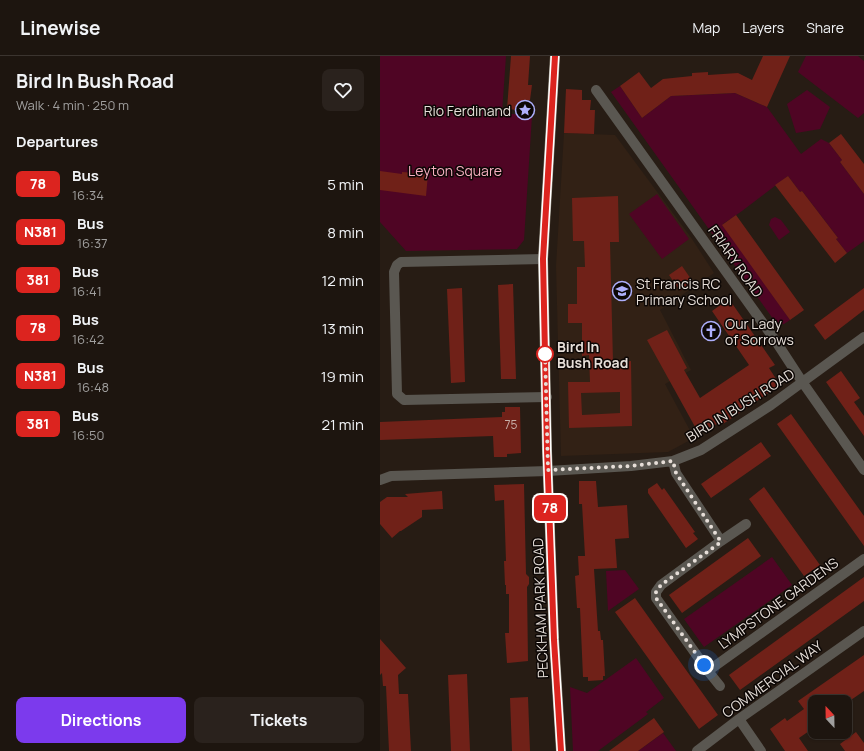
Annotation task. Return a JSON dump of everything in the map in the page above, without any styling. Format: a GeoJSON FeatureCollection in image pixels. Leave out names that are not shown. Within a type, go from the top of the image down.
{"type":"FeatureCollection","features":[{"type":"Feature","properties":{"kind":"main road","name":"PECKHAM PARK ROAD"},"geometry":{"type":"LineString","coordinates":[[555,56],[543,259],[548,470],[555,654],[561,751]]}},
{"type":"Feature","properties":{"kind":"street","name":"FRIARY ROAD"},"geometry":{"type":"LineString","coordinates":[[596,90],[770,334],[864,470]]}},
{"type":"Feature","properties":{"kind":"street"},"geometry":{"type":"LineString","coordinates":[[543,259],[401,262],[397,265],[394,272],[397,394],[404,400],[547,397]]}},
{"type":"Feature","properties":{"kind":"street","name":"BIRD IN BUSH ROAD"},"geometry":{"type":"LineString","coordinates":[[380,480],[391,476],[631,466],[673,461],[701,450],[771,405],[864,337]]}},
{"type":"Feature","properties":{"kind":"street"},"geometry":{"type":"LineString","coordinates":[[673,461],[676,473],[721,542]]}},
{"type":"Feature","properties":{"kind":"street"},"geometry":{"type":"LineString","coordinates":[[720,686],[656,598],[656,592],[661,585],[746,524]]}},
{"type":"Feature","properties":{"kind":"street","name":"LYMPSTONE GARDENS"},"geometry":{"type":"LineString","coordinates":[[708,671],[864,559]]}},
{"type":"Feature","properties":{"kind":"street","name":"COMMERCIAL WAY"},"geometry":{"type":"LineString","coordinates":[[697,751],[739,719],[864,631]]}},
{"type":"Feature","properties":{"kind":"street"},"geometry":{"type":"LineString","coordinates":[[739,719],[761,751]]}},
{"type":"Feature","properties":{"kind":"shaded area","name":"St Francis RC Primary School"},"geometry":{"type":"Polygon","coordinates":[[[564,133],[615,135],[692,239],[714,273],[660,310],[691,370],[665,384],[694,438],[668,452],[561,456],[556,266],[564,133]]]}},
{"type":"Feature","properties":{"kind":"green space","name":"Leyton Square"},"geometry":{"type":"Polygon","coordinates":[[[380,56],[506,56],[502,113],[532,116],[524,240],[517,249],[406,251],[380,222],[380,56]]]}},
{"type":"Feature","properties":{"kind":"green space"},"geometry":{"type":"Polygon","coordinates":[[[806,56],[858,56],[864,61],[864,113],[858,118],[798,72],[806,56]]]}},
{"type":"Feature","properties":{"kind":"green space"},"geometry":{"type":"Polygon","coordinates":[[[620,86],[642,118],[671,96],[735,93],[767,107],[801,154],[821,139],[829,143],[842,160],[840,162],[864,194],[864,241],[847,253],[836,239],[838,238],[802,191],[800,192],[788,176],[723,224],[790,320],[784,324],[776,323],[611,92],[620,86]]]}},
{"type":"Feature","properties":{"kind":"green space"},"geometry":{"type":"Polygon","coordinates":[[[807,90],[830,107],[820,129],[796,133],[787,104],[807,90]]]}},
{"type":"Feature","properties":{"kind":"green space"},"geometry":{"type":"Polygon","coordinates":[[[657,194],[689,239],[662,259],[629,214],[657,194]]]}},
{"type":"Feature","properties":{"kind":"green space"},"geometry":{"type":"Polygon","coordinates":[[[775,217],[781,220],[790,232],[779,240],[769,225],[771,219],[775,217]]]}},
{"type":"Feature","properties":{"kind":"green space"},"geometry":{"type":"Polygon","coordinates":[[[772,557],[792,585],[704,647],[684,619],[772,557]]]}},
{"type":"Feature","properties":{"kind":"green space"},"geometry":{"type":"Polygon","coordinates":[[[625,570],[639,589],[608,611],[606,571],[625,570]]]}},
{"type":"Feature","properties":{"kind":"green space"},"geometry":{"type":"Polygon","coordinates":[[[636,658],[664,698],[646,712],[648,714],[598,751],[573,751],[570,687],[587,693],[636,658]]]}},
{"type":"Feature","properties":{"kind":"green space"},"geometry":{"type":"Polygon","coordinates":[[[663,733],[676,751],[638,751],[663,733]]]}},
{"type":"Feature","properties":{"kind":"building"},"geometry":{"type":"Polygon","coordinates":[[[511,56],[530,56],[528,85],[532,85],[530,100],[527,100],[526,111],[507,109],[511,56]]]}},
{"type":"Feature","properties":{"kind":"building"},"geometry":{"type":"Polygon","coordinates":[[[763,56],[790,56],[767,107],[735,93],[671,96],[642,118],[620,86],[639,72],[651,88],[663,79],[692,76],[692,73],[708,72],[708,75],[738,73],[752,80],[763,56]]]}},
{"type":"Feature","properties":{"kind":"building"},"geometry":{"type":"Polygon","coordinates":[[[566,89],[582,90],[582,100],[591,100],[590,110],[595,110],[594,134],[564,133],[566,89]]]}},
{"type":"Feature","properties":{"kind":"building"},"geometry":{"type":"Polygon","coordinates":[[[841,134],[864,164],[864,194],[840,162],[842,160],[829,143],[841,134]]]}},
{"type":"Feature","properties":{"kind":"building"},"geometry":{"type":"Polygon","coordinates":[[[380,171],[402,174],[402,172],[428,174],[426,196],[380,190],[380,171]]]}},
{"type":"Feature","properties":{"kind":"building"},"geometry":{"type":"Polygon","coordinates":[[[788,176],[800,192],[802,191],[838,238],[836,239],[847,253],[835,263],[775,185],[788,176]]]}},
{"type":"Feature","properties":{"kind":"building"},"geometry":{"type":"Polygon","coordinates":[[[618,196],[619,242],[610,242],[613,362],[631,361],[632,426],[569,428],[568,382],[590,382],[589,355],[582,356],[582,323],[568,323],[568,304],[577,304],[577,267],[585,267],[584,241],[573,241],[572,198],[618,196]],[[620,392],[581,393],[582,415],[620,413],[620,392]]]}},
{"type":"Feature","properties":{"kind":"building"},"geometry":{"type":"Polygon","coordinates":[[[736,215],[804,310],[790,320],[722,225],[736,215]]]}},
{"type":"Feature","properties":{"kind":"building"},"geometry":{"type":"Polygon","coordinates":[[[682,266],[693,282],[680,291],[669,275],[682,266]]]}},
{"type":"Feature","properties":{"kind":"building"},"geometry":{"type":"Polygon","coordinates":[[[513,284],[516,379],[501,379],[498,285],[513,284]]]}},
{"type":"Feature","properties":{"kind":"building"},"geometry":{"type":"Polygon","coordinates":[[[462,288],[465,382],[451,383],[447,289],[462,288]]]}},
{"type":"Feature","properties":{"kind":"building"},"geometry":{"type":"Polygon","coordinates":[[[864,288],[864,310],[825,340],[814,325],[864,288]]]}},
{"type":"Feature","properties":{"kind":"building"},"geometry":{"type":"Polygon","coordinates":[[[729,299],[775,365],[769,368],[780,385],[723,424],[722,421],[699,434],[647,340],[667,330],[687,368],[684,370],[700,398],[749,365],[712,311],[729,299]]]}},
{"type":"Feature","properties":{"kind":"building"},"geometry":{"type":"Polygon","coordinates":[[[841,371],[860,398],[854,402],[864,416],[864,436],[826,382],[841,371]]]}},
{"type":"Feature","properties":{"kind":"building"},"geometry":{"type":"Polygon","coordinates":[[[505,407],[520,407],[521,453],[507,454],[507,457],[494,457],[493,436],[380,440],[380,422],[502,417],[502,412],[505,412],[505,407]]]}},
{"type":"Feature","properties":{"kind":"building"},"geometry":{"type":"Polygon","coordinates":[[[791,414],[864,516],[864,546],[777,424],[791,414]]]}},
{"type":"Feature","properties":{"kind":"building"},"geometry":{"type":"Polygon","coordinates":[[[761,442],[771,456],[711,498],[701,484],[761,442]]]}},
{"type":"Feature","properties":{"kind":"building"},"geometry":{"type":"Polygon","coordinates":[[[579,481],[596,481],[598,507],[627,505],[629,538],[615,539],[617,568],[594,569],[598,631],[600,631],[601,640],[603,640],[605,676],[603,676],[603,680],[588,681],[588,677],[583,677],[580,608],[577,608],[575,576],[579,575],[578,556],[585,556],[582,504],[579,504],[579,481]]]}},
{"type":"Feature","properties":{"kind":"building"},"geometry":{"type":"Polygon","coordinates":[[[657,483],[662,490],[664,488],[695,532],[693,533],[698,539],[686,548],[648,493],[648,489],[657,483]]]}},
{"type":"Feature","properties":{"kind":"building"},"geometry":{"type":"Polygon","coordinates":[[[524,484],[526,574],[529,577],[529,584],[527,587],[528,661],[507,663],[505,633],[509,633],[509,594],[506,594],[505,585],[504,561],[506,561],[504,500],[495,501],[494,485],[524,484]]]}},
{"type":"Feature","properties":{"kind":"building"},"geometry":{"type":"Polygon","coordinates":[[[764,487],[820,565],[804,576],[749,499],[764,487]]]}},
{"type":"Feature","properties":{"kind":"building"},"geometry":{"type":"Polygon","coordinates":[[[442,491],[443,509],[422,510],[422,517],[392,538],[380,524],[380,502],[387,497],[408,497],[405,494],[442,491]]]}},
{"type":"Feature","properties":{"kind":"building"},"geometry":{"type":"Polygon","coordinates":[[[748,538],[761,556],[682,613],[669,595],[748,538]]]}},
{"type":"Feature","properties":{"kind":"building"},"geometry":{"type":"Polygon","coordinates":[[[864,577],[864,601],[740,690],[729,675],[864,577]]]}},
{"type":"Feature","properties":{"kind":"building"},"geometry":{"type":"Polygon","coordinates":[[[635,598],[718,715],[699,729],[615,612],[635,598]]]}},
{"type":"Feature","properties":{"kind":"building"},"geometry":{"type":"Polygon","coordinates":[[[380,639],[406,668],[398,675],[399,694],[408,694],[411,751],[389,751],[386,686],[383,686],[382,673],[380,675],[380,639]]]}},
{"type":"Feature","properties":{"kind":"building"},"geometry":{"type":"Polygon","coordinates":[[[864,655],[864,691],[852,699],[852,695],[808,695],[808,732],[799,738],[808,751],[785,751],[770,729],[785,718],[787,721],[804,709],[798,701],[864,655]]]}},
{"type":"Feature","properties":{"kind":"building"},"geometry":{"type":"Polygon","coordinates":[[[467,674],[470,751],[451,751],[448,675],[467,674]]]}},
{"type":"Feature","properties":{"kind":"building"},"geometry":{"type":"Polygon","coordinates":[[[528,697],[530,751],[512,751],[510,698],[528,697]]]}},
{"type":"Feature","properties":{"kind":"building"},"geometry":{"type":"Polygon","coordinates":[[[654,718],[664,732],[638,751],[609,751],[654,718]]]}},
{"type":"Feature","properties":{"kind":"building"},"geometry":{"type":"Polygon","coordinates":[[[856,732],[864,743],[864,751],[845,751],[840,744],[847,739],[852,739],[852,735],[856,732]]]}},
{"type":"Feature","properties":{"kind":"bus line","name":"78"},"geometry":{"type":"LineString","coordinates":[[555,56],[543,259],[547,450],[554,640],[561,751]]}},
{"type":"Feature","properties":{"kind":"place","name":"Rio Ferdinand"},"geometry":{"type":"Point","coordinates":[525,110]}},
{"type":"Feature","properties":{"kind":"place","name":"St Francis RC Primary School"},"geometry":{"type":"Point","coordinates":[622,291]}},
{"type":"Feature","properties":{"kind":"place","name":"Our Lady of Sorrows"},"geometry":{"type":"Point","coordinates":[711,331]}},
{"type":"Feature","properties":{"kind":"place","name":"Bird In Bush Road"},"geometry":{"type":"Point","coordinates":[545,354]}},
{"type":"Feature","properties":{"kind":"route"},"geometry":{"type":"LineString","coordinates":[[545,354],[545,351],[548,470],[631,466],[673,461],[676,473],[721,542],[661,585],[656,592],[656,598],[704,665]]}}]}
